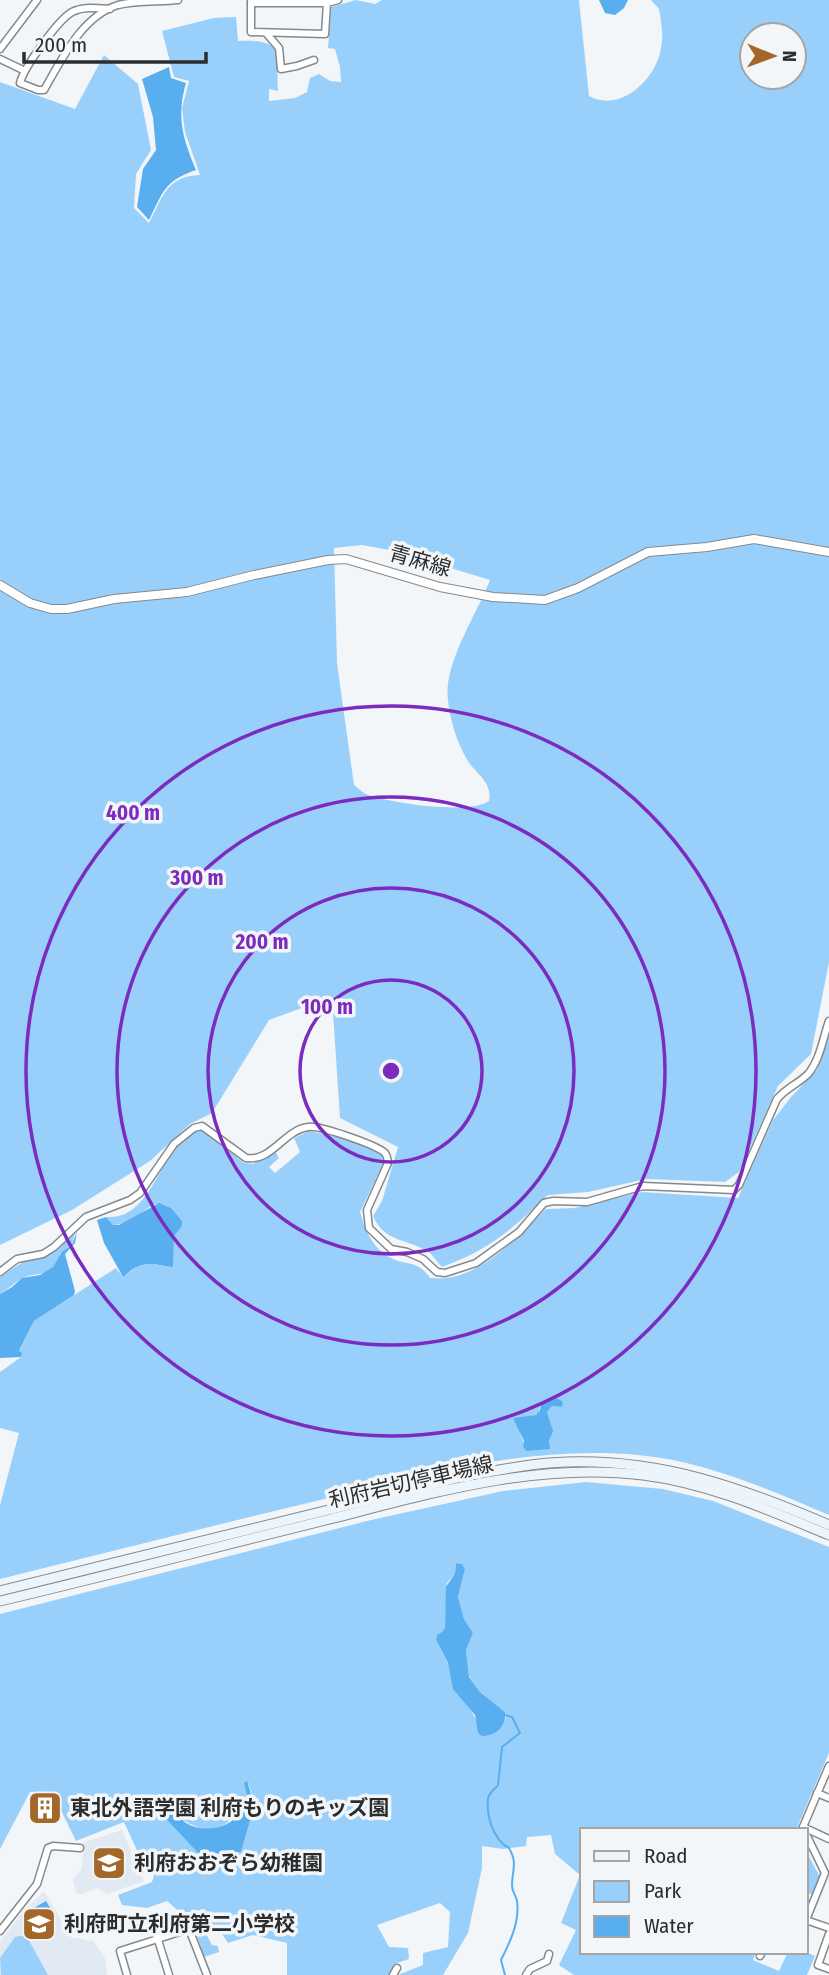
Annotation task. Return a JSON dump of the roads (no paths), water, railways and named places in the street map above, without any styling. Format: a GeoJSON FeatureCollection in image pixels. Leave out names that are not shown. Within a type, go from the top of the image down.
{"type":"FeatureCollection","features":[{"type":"Feature","properties":{"kind":"main road","name":"利府岩切停車場線"},"geometry":{"type":"LineString","coordinates":[[0,1591],[466,1476],[552,1463],[642,1466],[687,1474],[734,1487],[829,1525]]}},
{"type":"Feature","properties":{"kind":"main road","name":"利府岩切停車場線"},"geometry":{"type":"LineString","coordinates":[[0,1601],[413,1498],[468,1485],[536,1474],[616,1473],[688,1483],[732,1496],[829,1535]]}},
{"type":"Feature","properties":{"kind":"street"},"geometry":{"type":"LineString","coordinates":[[0,49],[37,0]]}},
{"type":"Feature","properties":{"kind":"street"},"geometry":{"type":"LineString","coordinates":[[110,9],[84,8],[72,12],[23,70],[20,83],[44,90],[73,42],[86,27],[110,9],[119,2],[178,0]]}},
{"type":"Feature","properties":{"kind":"street"},"geometry":{"type":"LineString","coordinates":[[327,3],[326,34],[251,32],[251,1],[327,3],[338,0]]}},
{"type":"Feature","properties":{"kind":"street"},"geometry":{"type":"LineString","coordinates":[[267,34],[279,48],[281,69],[314,60]]}},
{"type":"Feature","properties":{"kind":"street"},"geometry":{"type":"LineString","coordinates":[[0,59],[23,70]]}},
{"type":"Feature","properties":{"kind":"street","name":"青麻線"},"geometry":{"type":"LineString","coordinates":[[0,584],[30,603],[51,609],[67,609],[114,599],[187,592],[267,572],[346,559],[440,587],[493,597],[545,600],[578,588],[648,552],[707,547],[754,539],[829,552]]}},
{"type":"Feature","properties":{"kind":"street"},"geometry":{"type":"LineString","coordinates":[[0,1272],[17,1259],[43,1254],[54,1247],[86,1217],[130,1200],[140,1193],[174,1144],[194,1128],[202,1126],[251,1159],[268,1153],[293,1133],[309,1126],[343,1134],[383,1151],[388,1163],[367,1210],[369,1228],[391,1249],[423,1259],[437,1272],[445,1273],[476,1263],[519,1231],[544,1203],[587,1202],[643,1186],[734,1190],[742,1179],[777,1099],[806,1076],[815,1065],[829,1021]]}},
{"type":"Feature","properties":{"kind":"street"},"geometry":{"type":"LineString","coordinates":[[805,1828],[829,1766]]}},
{"type":"Feature","properties":{"kind":"street"},"geometry":{"type":"LineString","coordinates":[[817,1793],[829,1798]]}},
{"type":"Feature","properties":{"kind":"street"},"geometry":{"type":"LineString","coordinates":[[808,1831],[829,1839]]}},
{"type":"Feature","properties":{"kind":"street"},"geometry":{"type":"LineString","coordinates":[[808,1838],[825,1873],[808,1915]]}},
{"type":"Feature","properties":{"kind":"street"},"geometry":{"type":"LineString","coordinates":[[0,1931],[37,1884],[48,1848],[80,1848]]}},
{"type":"Feature","properties":{"kind":"street"},"geometry":{"type":"LineString","coordinates":[[152,1921],[169,1975]]}},
{"type":"Feature","properties":{"kind":"street"},"geometry":{"type":"LineString","coordinates":[[808,1921],[829,1928]]}},
{"type":"Feature","properties":{"kind":"street"},"geometry":{"type":"LineString","coordinates":[[127,1975],[120,1951],[189,1929],[207,1975]]}},
{"type":"Feature","properties":{"kind":"street"},"geometry":{"type":"LineString","coordinates":[[829,1934],[818,1965],[829,1969]]}},
{"type":"Feature","properties":{"kind":"street"},"geometry":{"type":"LineString","coordinates":[[526,1975],[530,1969],[547,1961],[549,1954]]}},
{"type":"Feature","properties":{"kind":"water"},"geometry":{"type":"Polygon","coordinates":[[[599,0],[628,0],[624,8],[615,15],[605,13],[599,0]]]}},
{"type":"Feature","properties":{"kind":"water"},"geometry":{"type":"Polygon","coordinates":[[[169,67],[171,78],[186,83],[182,128],[196,170],[171,183],[149,220],[137,207],[143,169],[156,150],[153,117],[142,79],[169,67]]]}},
{"type":"Feature","properties":{"kind":"water"},"geometry":{"type":"Polygon","coordinates":[[[159,1203],[171,1208],[182,1221],[182,1226],[174,1236],[173,1266],[142,1265],[123,1277],[104,1243],[97,1220],[106,1217],[113,1225],[119,1225],[159,1203]]]}},
{"type":"Feature","properties":{"kind":"water"},"geometry":{"type":"Polygon","coordinates":[[[77,1231],[75,1243],[65,1254],[74,1295],[34,1321],[19,1351],[22,1353],[21,1357],[0,1358],[0,1294],[22,1278],[40,1275],[53,1267],[62,1252],[72,1245],[77,1231]]]}},
{"type":"Feature","properties":{"kind":"water"},"geometry":{"type":"Polygon","coordinates":[[[554,1397],[563,1404],[561,1407],[552,1406],[547,1412],[553,1431],[549,1441],[550,1449],[526,1451],[513,1418],[536,1415],[541,1404],[554,1397]]]}},
{"type":"Feature","properties":{"kind":"water"},"geometry":{"type":"Polygon","coordinates":[[[456,1563],[462,1564],[465,1569],[458,1597],[464,1619],[473,1633],[466,1650],[469,1677],[480,1692],[505,1712],[502,1726],[487,1736],[478,1733],[475,1715],[453,1689],[448,1663],[436,1640],[445,1627],[446,1587],[455,1573],[456,1563]]]}},
{"type":"Feature","properties":{"kind":"water"},"geometry":{"type":"Polygon","coordinates":[[[247,1780],[252,1798],[250,1821],[241,1852],[199,1854],[165,1818],[167,1814],[172,1814],[200,1828],[224,1826],[236,1817],[247,1796],[244,1783],[247,1780]]]}},
{"type":"Feature","properties":{"kind":"water"},"geometry":{"type":"Polygon","coordinates":[[[46,1901],[52,1911],[33,1921],[27,1912],[46,1901]]]}},
{"type":"Feature","properties":{"kind":"waterway"},"geometry":{"type":"LineString","coordinates":[[505,1715],[512,1717],[520,1733],[502,1747],[498,1785],[488,1798],[488,1805],[495,1833],[509,1848],[514,1863],[512,1886],[518,1909],[511,1939],[501,1960],[505,1975]]}},
{"type":"Feature","properties":{"kind":"place","name":"東北外語学園 利府もりのキッズ園"},"geometry":{"type":"Point","coordinates":[45,1808]}},
{"type":"Feature","properties":{"kind":"place","name":"利府おおぞら幼稚園"},"geometry":{"type":"Point","coordinates":[109,1863]}},
{"type":"Feature","properties":{"kind":"place","name":"利府町立利府第二小学校"},"geometry":{"type":"Point","coordinates":[39,1924]}}]}
